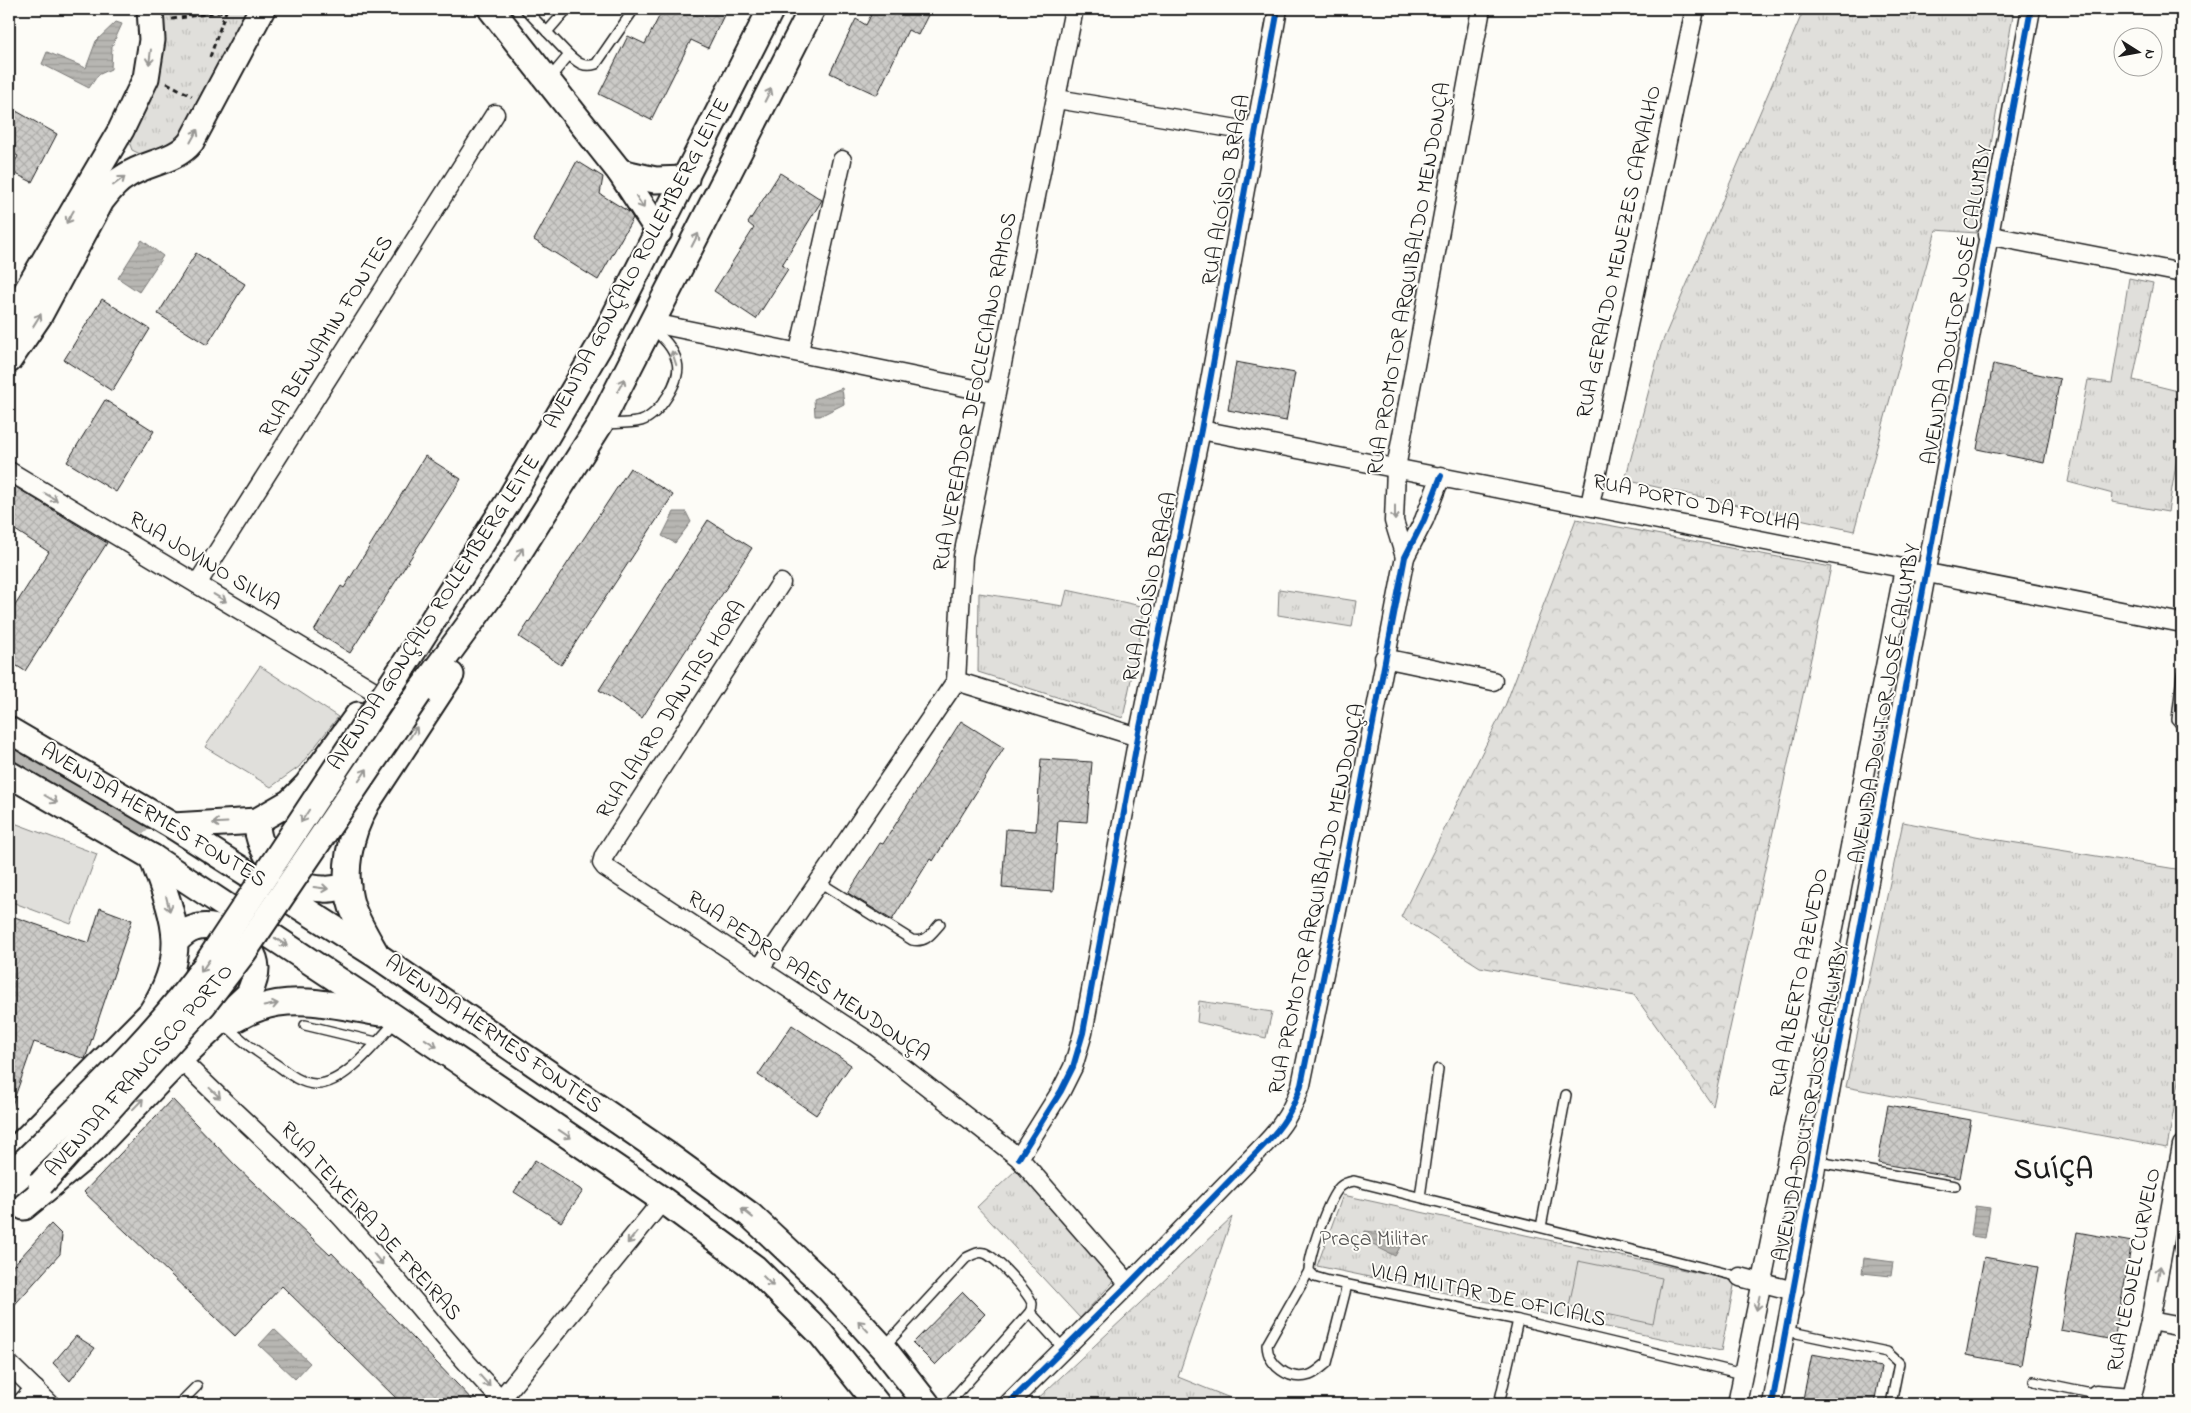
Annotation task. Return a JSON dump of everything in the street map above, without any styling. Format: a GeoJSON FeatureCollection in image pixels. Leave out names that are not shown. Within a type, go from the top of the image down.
{"type":"FeatureCollection","features":[{"type":"Feature","properties":{"kind":"main road"},"geometry":{"type":"LineString","coordinates":[[9,360],[39,316],[101,201],[112,186],[127,174],[156,164],[184,150],[200,125],[262,9]]}},
{"type":"Feature","properties":{"kind":"main road"},"geometry":{"type":"LineString","coordinates":[[491,9],[620,172],[659,232]]}},
{"type":"Feature","properties":{"kind":"main road","name":"AVENIDA GONÇALO ROLLEMBERG LEITE"},"geometry":{"type":"LineString","coordinates":[[13,1168],[154,1031],[182,998],[206,965],[399,673],[508,502],[600,345],[771,9]]}},
{"type":"Feature","properties":{"kind":"main road","name":"AVENIDA GONÇALO ROLLEMBERG LEITE"},"geometry":{"type":"LineString","coordinates":[[419,693],[499,584],[600,424],[812,9]]}},
{"type":"Feature","properties":{"kind":"main road"},"geometry":{"type":"LineString","coordinates":[[9,321],[121,130],[146,78],[152,40],[159,14]]}},
{"type":"Feature","properties":{"kind":"main road"},"geometry":{"type":"LineString","coordinates":[[121,130],[126,147],[133,155],[156,164]]}},
{"type":"Feature","properties":{"kind":"main road"},"geometry":{"type":"LineString","coordinates":[[620,172],[655,180],[686,179]]}},
{"type":"Feature","properties":{"kind":"main road"},"geometry":{"type":"LineString","coordinates":[[376,955],[357,920],[348,886],[351,839],[356,823],[483,623],[499,584]]}},
{"type":"Feature","properties":{"kind":"main road"},"geometry":{"type":"LineString","coordinates":[[173,826],[257,821],[290,802],[306,785],[444,602]]}},
{"type":"Feature","properties":{"kind":"main road","name":"AVENIDA FRANCISCO PORTO"},"geometry":{"type":"LineString","coordinates":[[16,1214],[204,1004],[243,953],[419,693]]}},
{"type":"Feature","properties":{"kind":"main road","name":"AVENIDA HERMES FONTES"},"geometry":{"type":"LineString","coordinates":[[9,730],[173,826],[376,955],[669,1156],[750,1215],[828,1288],[883,1348],[927,1404]]}},
{"type":"Feature","properties":{"kind":"main road","name":"AVENIDA HERMES FONTES"},"geometry":{"type":"LineString","coordinates":[[9,774],[152,858],[394,1017],[663,1200],[755,1268],[821,1334],[877,1404]]}},
{"type":"Feature","properties":{"kind":"main road"},"geometry":{"type":"LineString","coordinates":[[257,821],[258,838],[262,848],[267,857],[286,875],[304,884],[318,888],[348,886]]}},
{"type":"Feature","properties":{"kind":"main road"},"geometry":{"type":"LineString","coordinates":[[13,1168],[20,1145],[151,1012],[164,992],[169,979],[176,941],[167,900],[152,858]]}},
{"type":"Feature","properties":{"kind":"main road"},"geometry":{"type":"LineString","coordinates":[[16,1214],[93,1150],[180,1059],[218,1027],[249,994],[255,981],[256,966],[251,950],[239,938],[221,929],[207,926],[186,931],[176,941]]}},
{"type":"Feature","properties":{"kind":"main road"},"geometry":{"type":"LineString","coordinates":[[218,1027],[259,1007],[290,1001],[331,1005],[394,1017]]}},
{"type":"Feature","properties":{"kind":"street","name":"RUA VEREADOR DEOCLECIANO RAMOS"},"geometry":{"type":"LineString","coordinates":[[956,681],[963,556],[994,393],[1057,99],[1074,9]]}},
{"type":"Feature","properties":{"kind":"street","name":"RUA ALOÍSIO BRAGA"},"geometry":{"type":"LineString","coordinates":[[1018,1158],[1061,1091],[1073,1067],[1083,1033],[1138,737],[1201,430],[1278,9]]}},
{"type":"Feature","properties":{"kind":"street","name":"RUA PROMOTOR ARQUIBALDO MENDONÇA"},"geometry":{"type":"LineString","coordinates":[[1405,557],[1394,521],[1396,468],[1481,9]]}},
{"type":"Feature","properties":{"kind":"street","name":"RUA GERALDO MENEZES CARVALHO"},"geometry":{"type":"LineString","coordinates":[[1590,505],[1695,9]]}},
{"type":"Feature","properties":{"kind":"street","name":"AVENIDA DOUTOR JOSÉ CALUMBY"},"geometry":{"type":"LineString","coordinates":[[1772,1404],[1919,625],[1987,235],[2031,9]]}},
{"type":"Feature","properties":{"kind":"street"},"geometry":{"type":"LineString","coordinates":[[1057,99],[1255,132]]}},
{"type":"Feature","properties":{"kind":"street","name":"RUA BENJAMIN FONTES"},"geometry":{"type":"LineString","coordinates":[[197,584],[495,114]]}},
{"type":"Feature","properties":{"kind":"street"},"geometry":{"type":"LineString","coordinates":[[799,351],[842,160]]}},
{"type":"Feature","properties":{"kind":"street"},"geometry":{"type":"LineString","coordinates":[[1987,235],[2182,273]]}},
{"type":"Feature","properties":{"kind":"street"},"geometry":{"type":"LineString","coordinates":[[652,325],[799,351],[994,393]]}},
{"type":"Feature","properties":{"kind":"street","name":"RUA PORTO DA FOLHA"},"geometry":{"type":"LineString","coordinates":[[1201,430],[1590,505],[1928,574],[2182,623]]}},
{"type":"Feature","properties":{"kind":"street","name":"RUA JOVINO SILVA"},"geometry":{"type":"LineString","coordinates":[[9,472],[376,692]]}},
{"type":"Feature","properties":{"kind":"street","name":"RUA PROMOTOR ARQUIBALDO MENDONÇA"},"geometry":{"type":"LineString","coordinates":[[1008,1404],[1129,1284],[1282,1126],[1293,1107],[1301,1085],[1342,891],[1384,658],[1405,557],[1424,520],[1441,476]]}},
{"type":"Feature","properties":{"kind":"street","name":"RUA ALBERTO AZEVEDO"},"geometry":{"type":"LineString","coordinates":[[1737,1404],[1842,893],[1904,569]]}},
{"type":"Feature","properties":{"kind":"street","name":"RUA LAURO DANTAS HORA"},"geometry":{"type":"LineString","coordinates":[[602,863],[604,856],[782,583]]}},
{"type":"Feature","properties":{"kind":"street"},"geometry":{"type":"LineString","coordinates":[[1895,619],[1919,625]]}},
{"type":"Feature","properties":{"kind":"street"},"geometry":{"type":"LineString","coordinates":[[1384,658],[1493,681]]}},
{"type":"Feature","properties":{"kind":"street"},"geometry":{"type":"LineString","coordinates":[[760,968],[956,681],[1138,737]]}},
{"type":"Feature","properties":{"kind":"street","name":"RUA PEDRO PAES MENDONÇA"},"geometry":{"type":"LineString","coordinates":[[602,863],[605,868],[873,1044],[1018,1158],[1129,1284]]}},
{"type":"Feature","properties":{"kind":"street"},"geometry":{"type":"LineString","coordinates":[[1842,893],[1868,898]]}},
{"type":"Feature","properties":{"kind":"street","name":"RUA TEIXEIRA DE FREIRAS"},"geometry":{"type":"LineString","coordinates":[[180,1059],[299,1172],[354,1230],[501,1403]]}},
{"type":"Feature","properties":{"kind":"street","name":"RUA LEONEL CURVELO"},"geometry":{"type":"LineString","coordinates":[[2131,1401],[2150,1321],[2182,1145]]}},
{"type":"Feature","properties":{"kind":"street"},"geometry":{"type":"LineString","coordinates":[[501,1403],[663,1200]]}},
{"type":"Feature","properties":{"kind":"street"},"geometry":{"type":"LineString","coordinates":[[1740,1277],[1794,1291]]}},
{"type":"Feature","properties":{"kind":"street"},"geometry":{"type":"LineString","coordinates":[[2150,1321],[2182,1327]]}},
{"type":"Feature","properties":{"kind":"street"},"geometry":{"type":"LineString","coordinates":[[9,1364],[50,1404]]}},
{"type":"Feature","properties":{"kind":"street"},"geometry":{"type":"LineString","coordinates":[[20,1404],[35,1389]]}},
{"type":"Feature","properties":{"kind":"street"},"geometry":{"type":"LineString","coordinates":[[2096,1394],[2131,1401]]}},
{"type":"Feature","properties":{"kind":"lane"},"geometry":{"type":"LineString","coordinates":[[525,9],[578,63],[588,67],[596,64],[634,9]]}},
{"type":"Feature","properties":{"kind":"lane"},"geometry":{"type":"LineString","coordinates":[[547,32],[567,9]]}},
{"type":"Feature","properties":{"kind":"lane"},"geometry":{"type":"LineString","coordinates":[[548,79],[569,54]]}},
{"type":"Feature","properties":{"kind":"lane"},"geometry":{"type":"LineString","coordinates":[[600,424],[642,421],[658,410],[673,386],[678,363],[669,344],[652,325]]}},
{"type":"Feature","properties":{"kind":"lane"},"geometry":{"type":"LineString","coordinates":[[2182,675],[2177,714],[2177,720],[2182,726]]}},
{"type":"Feature","properties":{"kind":"lane"},"geometry":{"type":"LineString","coordinates":[[819,882],[912,940],[921,942],[940,924]]}},
{"type":"Feature","properties":{"kind":"lane"},"geometry":{"type":"LineString","coordinates":[[218,1027],[290,1075],[316,1084],[340,1076],[376,1042],[394,1017]]}},
{"type":"Feature","properties":{"kind":"lane"},"geometry":{"type":"LineString","coordinates":[[305,1024],[376,1042]]}},
{"type":"Feature","properties":{"kind":"lane"},"geometry":{"type":"LineString","coordinates":[[1420,1197],[1438,1070]]}},
{"type":"Feature","properties":{"kind":"lane"},"geometry":{"type":"LineString","coordinates":[[1541,1226],[1566,1095]]}},
{"type":"Feature","properties":{"kind":"lane"},"geometry":{"type":"LineString","coordinates":[[1818,1162],[1955,1186]]}},
{"type":"Feature","properties":{"kind":"lane"},"geometry":{"type":"LineString","coordinates":[[1347,1285],[1327,1364],[1310,1375],[1291,1375],[1275,1366],[1268,1356],[1267,1344],[1309,1271],[1309,1259],[1333,1196],[1345,1183],[1354,1181],[1740,1277]]}},
{"type":"Feature","properties":{"kind":"lane"},"geometry":{"type":"LineString","coordinates":[[883,1348],[966,1258],[976,1253],[984,1252],[993,1258],[1028,1296],[1032,1304],[1030,1312],[948,1404]]}},
{"type":"Feature","properties":{"kind":"lane","name":"VILA MILITAR DE OFICIALS"},"geometry":{"type":"LineString","coordinates":[[1309,1271],[1315,1277],[1347,1285],[1518,1320],[1743,1374]]}},
{"type":"Feature","properties":{"kind":"lane"},"geometry":{"type":"LineString","coordinates":[[1030,1312],[1064,1349]]}},
{"type":"Feature","properties":{"kind":"lane"},"geometry":{"type":"LineString","coordinates":[[1499,1404],[1518,1320]]}},
{"type":"Feature","properties":{"kind":"lane"},"geometry":{"type":"LineString","coordinates":[[1786,1331],[1887,1352],[1895,1356],[1899,1363],[1891,1404]]}},
{"type":"Feature","properties":{"kind":"lane"},"geometry":{"type":"LineString","coordinates":[[2034,1381],[2096,1394]]}},
{"type":"Feature","properties":{"kind":"lane"},"geometry":{"type":"LineString","coordinates":[[179,1404],[197,1386]]}},
{"type":"Feature","properties":{"kind":"path"},"geometry":{"type":"LineString","coordinates":[[159,14],[226,10],[208,63]]}},
{"type":"Feature","properties":{"kind":"path"},"geometry":{"type":"LineString","coordinates":[[164,82],[196,98],[200,125]]}},
{"type":"Feature","properties":{"kind":"green space"},"geometry":{"type":"Polygon","coordinates":[[[160,9],[248,9],[179,145],[146,157],[132,150],[128,139],[160,9]]]}},
{"type":"Feature","properties":{"kind":"green space"},"geometry":{"type":"Polygon","coordinates":[[[1804,9],[2014,9],[1976,233],[1936,230],[1854,531],[1625,480],[1661,345],[1804,9]]]}},
{"type":"Feature","properties":{"kind":"green space"},"geometry":{"type":"Polygon","coordinates":[[[2129,278],[2153,283],[2133,380],[2182,392],[2182,429],[2168,512],[2112,502],[2113,494],[2068,482],[2088,380],[2112,383],[2129,278]]]}},
{"type":"Feature","properties":{"kind":"green space"},"geometry":{"type":"Polygon","coordinates":[[[1576,519],[1831,567],[1713,1106],[1634,995],[1480,967],[1401,917],[1505,706],[1576,519]]]}},
{"type":"Feature","properties":{"kind":"green space"},"geometry":{"type":"Polygon","coordinates":[[[1279,589],[1356,601],[1352,627],[1278,615],[1279,589]]]}},
{"type":"Feature","properties":{"kind":"green space"},"geometry":{"type":"Polygon","coordinates":[[[1067,590],[1146,607],[1123,718],[978,672],[979,593],[1063,606],[1067,590]]]}},
{"type":"Feature","properties":{"kind":"green space"},"geometry":{"type":"Polygon","coordinates":[[[260,666],[338,717],[299,767],[271,787],[205,747],[260,666]]]}},
{"type":"Feature","properties":{"kind":"green space"},"geometry":{"type":"Polygon","coordinates":[[[9,821],[97,854],[71,924],[9,901],[9,821]]]}},
{"type":"Feature","properties":{"kind":"green space"},"geometry":{"type":"Polygon","coordinates":[[[1903,822],[1986,838],[2182,870],[2182,1064],[2167,1148],[1846,1087],[1903,822]]]}},
{"type":"Feature","properties":{"kind":"green space"},"geometry":{"type":"Polygon","coordinates":[[[1199,1001],[1272,1012],[1266,1038],[1197,1022],[1199,1001]]]}},
{"type":"Feature","properties":{"kind":"green space"},"geometry":{"type":"Polygon","coordinates":[[[1017,1169],[1114,1281],[1080,1318],[977,1207],[1017,1169]]]}},
{"type":"Feature","properties":{"kind":"green space","name":"Praça Militar"},"geometry":{"type":"Polygon","coordinates":[[[1343,1195],[1735,1281],[1721,1351],[1317,1266],[1343,1195]]]}},
{"type":"Feature","properties":{"kind":"green space"},"geometry":{"type":"Polygon","coordinates":[[[1232,1217],[1178,1377],[1240,1402],[1240,1404],[1032,1404],[1232,1217]]]}},
{"type":"Feature","properties":{"kind":"green space"},"geometry":{"type":"Polygon","coordinates":[[[1578,1261],[1662,1278],[1653,1324],[1569,1306],[1578,1261]]]}},
{"type":"Feature","properties":{"kind":"shaded area"},"geometry":{"type":"Polygon","coordinates":[[[116,22],[122,24],[112,46],[111,69],[98,75],[89,88],[42,64],[47,52],[86,68],[96,41],[116,22]]]}},
{"type":"Feature","properties":{"kind":"shaded area"},"geometry":{"type":"Polygon","coordinates":[[[142,240],[163,256],[139,292],[118,278],[142,240]]]}},
{"type":"Feature","properties":{"kind":"shaded area"},"geometry":{"type":"Polygon","coordinates":[[[842,388],[844,404],[820,416],[815,416],[814,399],[842,388]]]}},
{"type":"Feature","properties":{"kind":"shaded area"},"geometry":{"type":"Polygon","coordinates":[[[674,512],[686,512],[691,522],[675,543],[662,536],[674,512]]]}},
{"type":"Feature","properties":{"kind":"shaded area"},"geometry":{"type":"Polygon","coordinates":[[[1975,1206],[1990,1208],[1985,1238],[1971,1236],[1975,1206]]]}},
{"type":"Feature","properties":{"kind":"shaded area"},"geometry":{"type":"Polygon","coordinates":[[[1365,1231],[1400,1235],[1400,1247],[1395,1256],[1363,1240],[1365,1231]]]}},
{"type":"Feature","properties":{"kind":"shaded area"},"geometry":{"type":"Polygon","coordinates":[[[1864,1258],[1893,1262],[1891,1276],[1862,1273],[1864,1258]]]}},
{"type":"Feature","properties":{"kind":"shaded area"},"geometry":{"type":"Polygon","coordinates":[[[274,1329],[310,1363],[295,1379],[259,1345],[274,1329]]]}},
{"type":"Feature","properties":{"kind":"building"},"geometry":{"type":"Polygon","coordinates":[[[663,9],[727,9],[708,48],[691,40],[651,120],[599,94],[628,36],[645,44],[663,9]]]}},
{"type":"Feature","properties":{"kind":"building"},"geometry":{"type":"Polygon","coordinates":[[[874,9],[931,9],[918,35],[908,30],[877,95],[830,73],[856,19],[866,25],[874,9]]]}},
{"type":"Feature","properties":{"kind":"building"},"geometry":{"type":"Polygon","coordinates":[[[9,107],[57,134],[32,182],[10,171],[18,156],[9,151],[9,107]]]}},
{"type":"Feature","properties":{"kind":"building"},"geometry":{"type":"Polygon","coordinates":[[[577,161],[603,177],[600,194],[629,212],[633,218],[598,280],[534,240],[577,161]]]}},
{"type":"Feature","properties":{"kind":"building"},"geometry":{"type":"Polygon","coordinates":[[[780,173],[822,200],[782,265],[788,269],[756,319],[714,291],[754,228],[748,223],[780,173]]]}},
{"type":"Feature","properties":{"kind":"building"},"geometry":{"type":"Polygon","coordinates":[[[196,253],[245,284],[207,345],[158,314],[196,253]]]}},
{"type":"Feature","properties":{"kind":"building"},"geometry":{"type":"Polygon","coordinates":[[[102,299],[150,329],[112,391],[64,360],[102,299]]]}},
{"type":"Feature","properties":{"kind":"building"},"geometry":{"type":"Polygon","coordinates":[[[1236,362],[1295,373],[1286,421],[1228,410],[1236,362]]]}},
{"type":"Feature","properties":{"kind":"building"},"geometry":{"type":"Polygon","coordinates":[[[1993,364],[2060,379],[2044,463],[1977,449],[1993,364]]]}},
{"type":"Feature","properties":{"kind":"building"},"geometry":{"type":"Polygon","coordinates":[[[105,400],[154,431],[116,492],[67,462],[105,400]]]}},
{"type":"Feature","properties":{"kind":"building"},"geometry":{"type":"Polygon","coordinates":[[[425,456],[461,479],[350,653],[314,631],[341,586],[344,588],[425,456]]]}},
{"type":"Feature","properties":{"kind":"building"},"geometry":{"type":"Polygon","coordinates":[[[630,468],[673,495],[561,665],[519,637],[630,468]]]}},
{"type":"Feature","properties":{"kind":"building"},"geometry":{"type":"Polygon","coordinates":[[[9,483],[107,543],[25,671],[9,661],[9,615],[49,552],[9,526],[9,483]]]}},
{"type":"Feature","properties":{"kind":"building"},"geometry":{"type":"Polygon","coordinates":[[[708,520],[752,548],[642,718],[599,690],[708,520]]]}},
{"type":"Feature","properties":{"kind":"building"},"geometry":{"type":"Polygon","coordinates":[[[961,721],[1004,748],[933,861],[930,859],[892,920],[848,893],[880,843],[883,844],[961,721]]]}},
{"type":"Feature","properties":{"kind":"building"},"geometry":{"type":"Polygon","coordinates":[[[1041,759],[1092,762],[1087,822],[1058,820],[1053,892],[1002,888],[1006,829],[1036,831],[1041,759]]]}},
{"type":"Feature","properties":{"kind":"building"},"geometry":{"type":"Polygon","coordinates":[[[100,908],[132,920],[85,1059],[34,1042],[11,1108],[9,1107],[9,915],[89,943],[100,908]]]}},
{"type":"Feature","properties":{"kind":"building"},"geometry":{"type":"Polygon","coordinates":[[[792,1025],[851,1065],[816,1115],[758,1075],[792,1025]]]}},
{"type":"Feature","properties":{"kind":"building"},"geometry":{"type":"Polygon","coordinates":[[[172,1099],[236,1166],[330,1255],[332,1253],[476,1404],[402,1404],[282,1286],[235,1336],[84,1192],[172,1099]]]}},
{"type":"Feature","properties":{"kind":"building"},"geometry":{"type":"Polygon","coordinates":[[[1888,1105],[1971,1120],[1960,1178],[1878,1163],[1888,1105]]]}},
{"type":"Feature","properties":{"kind":"building"},"geometry":{"type":"Polygon","coordinates":[[[535,1160],[583,1191],[561,1222],[514,1192],[535,1160]]]}},
{"type":"Feature","properties":{"kind":"building"},"geometry":{"type":"Polygon","coordinates":[[[51,1224],[62,1235],[60,1254],[9,1311],[9,1270],[51,1224]]]}},
{"type":"Feature","properties":{"kind":"building"},"geometry":{"type":"Polygon","coordinates":[[[2077,1232],[2132,1242],[2114,1340],[2060,1330],[2077,1232]]]}},
{"type":"Feature","properties":{"kind":"building"},"geometry":{"type":"Polygon","coordinates":[[[1984,1257],[2038,1267],[2021,1365],[1966,1355],[1984,1257]]]}},
{"type":"Feature","properties":{"kind":"building"},"geometry":{"type":"Polygon","coordinates":[[[963,1292],[985,1314],[935,1365],[913,1343],[963,1292]]]}},
{"type":"Feature","properties":{"kind":"building"},"geometry":{"type":"Polygon","coordinates":[[[76,1336],[95,1348],[70,1381],[53,1363],[76,1336]]]}},
{"type":"Feature","properties":{"kind":"building"},"geometry":{"type":"Polygon","coordinates":[[[1812,1354],[1881,1367],[1874,1404],[1802,1404],[1812,1354]]]}},
{"type":"Feature","properties":{"kind":"waterway"},"geometry":{"type":"LineString","coordinates":[[9,752],[140,824]]}},
{"type":"Feature","properties":{"kind":"cycle path"},"geometry":{"type":"LineString","coordinates":[[1019,1158],[1061,1091],[1073,1067],[1083,1033],[1138,737],[1201,430],[1278,9]]}},
{"type":"Feature","properties":{"kind":"cycle path"},"geometry":{"type":"LineString","coordinates":[[1772,1404],[2031,9]]}},
{"type":"Feature","properties":{"kind":"cycle path"},"geometry":{"type":"LineString","coordinates":[[1008,1404],[1129,1284],[1271,1137],[1287,1117],[1295,1102],[1301,1085],[1341,891],[1405,557],[1424,520],[1441,476]]}},
{"type":"Feature","properties":{"kind":"district","name":"SUÍÇA"},"geometry":{"type":"Point","coordinates":[2054,1171]}}]}
